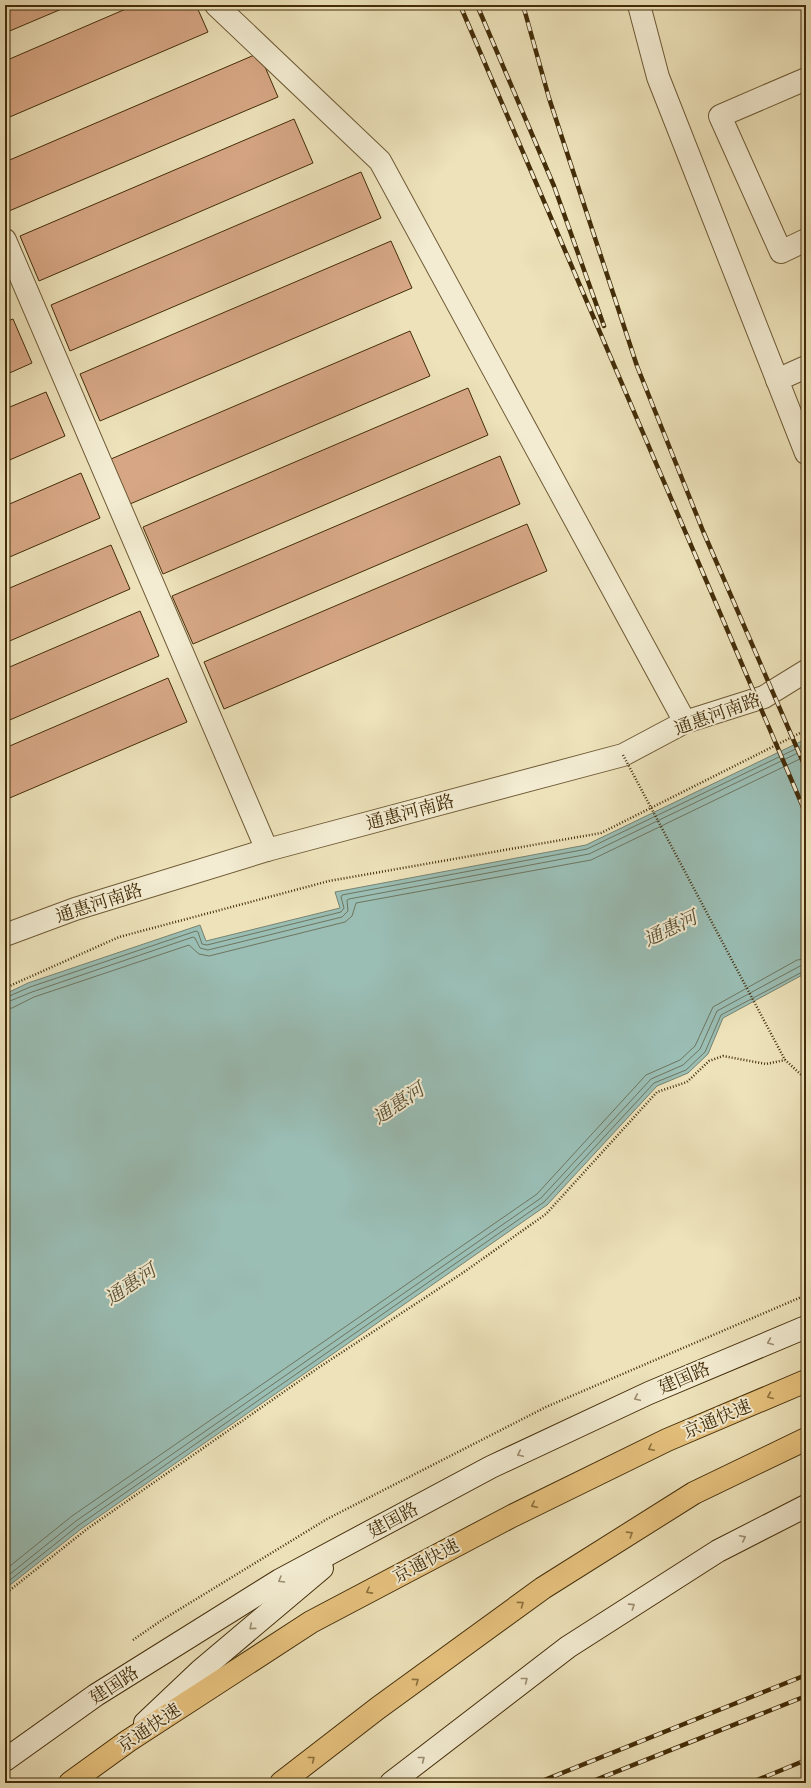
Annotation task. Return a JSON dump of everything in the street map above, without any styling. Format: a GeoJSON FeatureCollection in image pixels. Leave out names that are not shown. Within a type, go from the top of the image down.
{"type":"FeatureCollection","features":[{"type":"Feature","properties":{"kind":"highway","name":"京通快速"},"geometry":{"type":"LineString","coordinates":[[70,1783],[128,1740],[318,1618],[512,1516],[660,1443],[806,1381]]}},
{"type":"Feature","properties":{"kind":"highway"},"geometry":{"type":"LineString","coordinates":[[281,1783],[378,1708],[544,1588],[694,1493],[806,1439]]}},
{"type":"Feature","properties":{"kind":"street"},"geometry":{"type":"LineString","coordinates":[[216,5],[380,161],[685,722]]}},
{"type":"Feature","properties":{"kind":"street"},"geometry":{"type":"LineString","coordinates":[[639,5],[658,78],[806,454]]}},
{"type":"Feature","properties":{"kind":"street"},"geometry":{"type":"LineString","coordinates":[[806,80],[720,116],[781,252],[806,240]]}},
{"type":"Feature","properties":{"kind":"street"},"geometry":{"type":"LineString","coordinates":[[5,240],[267,850]]}},
{"type":"Feature","properties":{"kind":"street"},"geometry":{"type":"LineString","coordinates":[[777,380],[806,367]]}},
{"type":"Feature","properties":{"kind":"street","name":"通惠河南路"},"geometry":{"type":"LineString","coordinates":[[5,935],[75,909],[267,850],[623,755],[685,722],[764,697],[806,671]]}},
{"type":"Feature","properties":{"kind":"street","name":"建国路"},"geometry":{"type":"LineString","coordinates":[[5,1760],[103,1691],[280,1580],[505,1460],[649,1393],[806,1327]]}},
{"type":"Feature","properties":{"kind":"street"},"geometry":{"type":"LineString","coordinates":[[392,1783],[568,1647],[718,1551],[806,1506]]}},
{"type":"Feature","properties":{"kind":"street"},"geometry":{"type":"LineString","coordinates":[[128,1740],[200,1671],[357,1539]]}},
{"type":"Feature","properties":{"kind":"path"},"geometry":{"type":"LineString","coordinates":[[5,988],[119,936],[314,885],[601,833],[806,730]]}},
{"type":"Feature","properties":{"kind":"path"},"geometry":{"type":"LineString","coordinates":[[623,755],[785,1060],[806,1079]]}},
{"type":"Feature","properties":{"kind":"path"},"geometry":{"type":"LineString","coordinates":[[5,1594],[87,1529],[318,1368],[464,1272],[546,1214],[657,1092],[686,1082],[709,1061],[723,1056],[766,1064],[785,1060]]}},
{"type":"Feature","properties":{"kind":"water","name":"通惠河"},"geometry":{"type":"Polygon","coordinates":[[[806,739],[806,973],[723,1018],[708,1054],[688,1073],[657,1086],[547,1205],[81,1529],[5,1589],[5,994],[28,983],[200,925],[206,941],[340,908],[335,892],[586,845],[806,739]]]}},
{"type":"Feature","properties":{"kind":"building"},"geometry":{"type":"Polygon","coordinates":[[[5,5],[71,5],[5,33],[5,5]]]}},
{"type":"Feature","properties":{"kind":"building"},"geometry":{"type":"Polygon","coordinates":[[[135,5],[196,5],[208,32],[5,119],[5,61],[135,5]]]}},
{"type":"Feature","properties":{"kind":"building"},"geometry":{"type":"Polygon","coordinates":[[[259,53],[278,97],[9,211],[5,202],[5,162],[259,53]]]}},
{"type":"Feature","properties":{"kind":"building"},"geometry":{"type":"Polygon","coordinates":[[[294,119],[313,163],[39,281],[20,236],[294,119]]]}},
{"type":"Feature","properties":{"kind":"building"},"geometry":{"type":"Polygon","coordinates":[[[361,172],[381,218],[70,351],[51,305],[361,172]]]}},
{"type":"Feature","properties":{"kind":"building"},"geometry":{"type":"Polygon","coordinates":[[[391,241],[412,288],[100,421],[80,374],[391,241]]]}},
{"type":"Feature","properties":{"kind":"building"},"geometry":{"type":"Polygon","coordinates":[[[13,319],[32,363],[5,375],[5,322],[13,319]]]}},
{"type":"Feature","properties":{"kind":"building"},"geometry":{"type":"Polygon","coordinates":[[[410,331],[430,376],[130,504],[111,459],[410,331]]]}},
{"type":"Feature","properties":{"kind":"building"},"geometry":{"type":"Polygon","coordinates":[[[468,388],[488,435],[163,574],[143,527],[468,388]]]}},
{"type":"Feature","properties":{"kind":"building"},"geometry":{"type":"Polygon","coordinates":[[[46,392],[65,436],[5,462],[5,409],[46,392]]]}},
{"type":"Feature","properties":{"kind":"building"},"geometry":{"type":"Polygon","coordinates":[[[500,456],[520,504],[193,644],[172,596],[500,456]]]}},
{"type":"Feature","properties":{"kind":"building"},"geometry":{"type":"Polygon","coordinates":[[[81,473],[100,518],[5,559],[5,506],[81,473]]]}},
{"type":"Feature","properties":{"kind":"building"},"geometry":{"type":"Polygon","coordinates":[[[527,524],[547,571],[224,709],[204,662],[527,524]]]}},
{"type":"Feature","properties":{"kind":"building"},"geometry":{"type":"Polygon","coordinates":[[[111,545],[130,589],[5,643],[5,590],[111,545]]]}},
{"type":"Feature","properties":{"kind":"building"},"geometry":{"type":"Polygon","coordinates":[[[140,611],[159,656],[5,722],[5,669],[140,611]]]}},
{"type":"Feature","properties":{"kind":"building"},"geometry":{"type":"Polygon","coordinates":[[[168,678],[187,722],[5,800],[5,748],[168,678]]]}},
{"type":"Feature","properties":{"kind":"railway"},"geometry":{"type":"LineString","coordinates":[[460,5],[806,814]]}},
{"type":"Feature","properties":{"kind":"railway"},"geometry":{"type":"LineString","coordinates":[[477,5],[554,186],[604,326]]}},
{"type":"Feature","properties":{"kind":"railway"},"geometry":{"type":"LineString","coordinates":[[523,5],[549,98],[637,366],[703,531],[806,769]]}},
{"type":"Feature","properties":{"kind":"railway"},"geometry":{"type":"LineString","coordinates":[[537,1783],[806,1675]]}},
{"type":"Feature","properties":{"kind":"railway"},"geometry":{"type":"LineString","coordinates":[[588,1783],[806,1696]]}},
{"type":"Feature","properties":{"kind":"railway"},"geometry":{"type":"LineString","coordinates":[[750,1783],[806,1760]]}},
{"type":"Feature","properties":{"kind":"railway"},"geometry":{"type":"LineString","coordinates":[[800,1783],[806,1781]]}}]}
